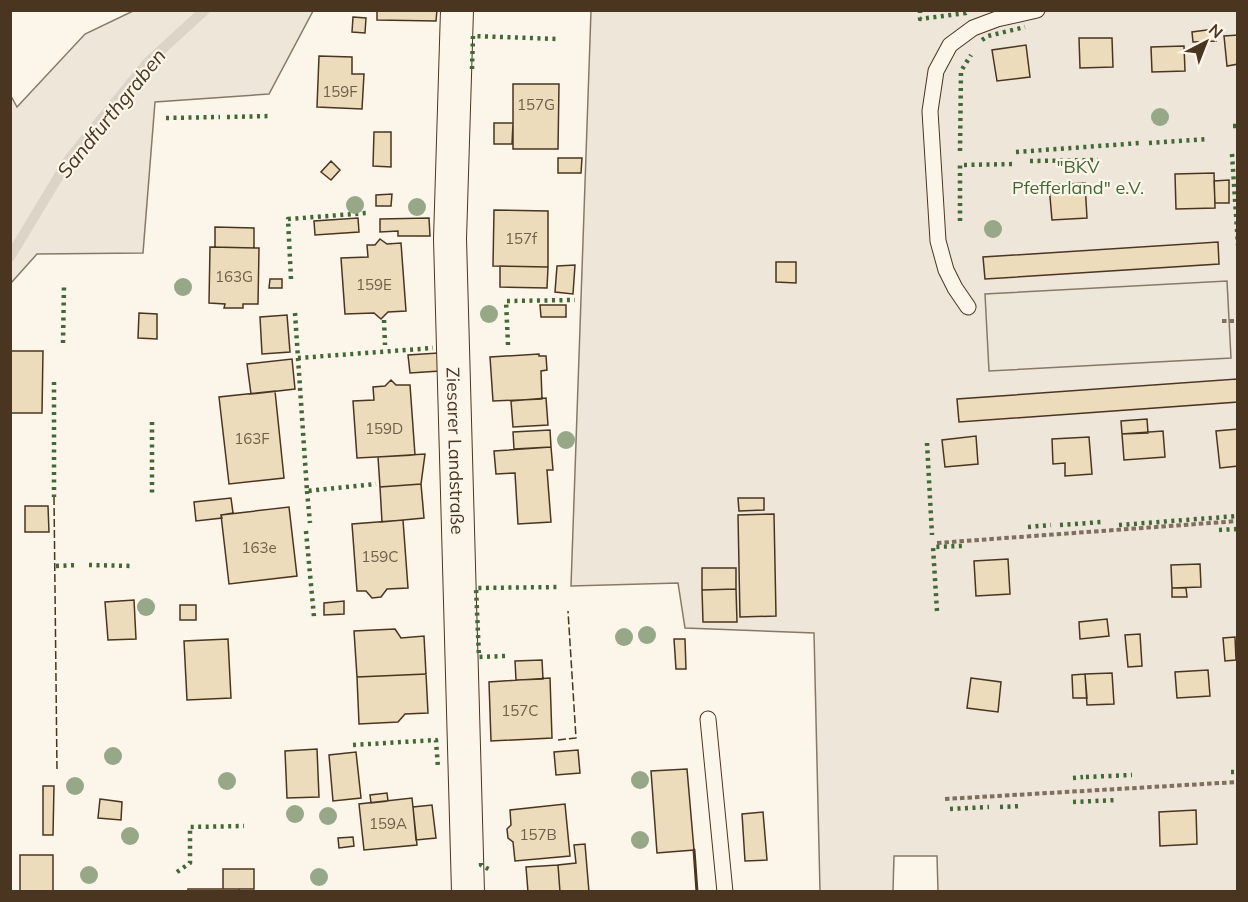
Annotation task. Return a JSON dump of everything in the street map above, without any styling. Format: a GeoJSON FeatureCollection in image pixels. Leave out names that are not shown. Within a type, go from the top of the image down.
{"type":"FeatureCollection","features":[{"type":"Feature","properties":{"kind":"street","name":"Ziesarer Landstraße"},"geometry":{"type":"LineString","coordinates":[[457,10],[450,240],[468,891]]}},
{"type":"Feature","properties":{"kind":"lane"},"geometry":{"type":"LineString","coordinates":[[968,307],[946,270],[938,241],[930,111],[936,71],[950,45],[973,28],[997,19],[1036,10]]}},
{"type":"Feature","properties":{"kind":"lane"},"geometry":{"type":"LineString","coordinates":[[708,719],[724,891]]}},
{"type":"Feature","properties":{"kind":"path"},"geometry":{"type":"LineString","coordinates":[[1222,321],[1238,321]]}},
{"type":"Feature","properties":{"kind":"path"},"geometry":{"type":"LineString","coordinates":[[937,543],[1238,521]]}},
{"type":"Feature","properties":{"kind":"path"},"geometry":{"type":"LineString","coordinates":[[945,799],[1238,782]]}},
{"type":"Feature","properties":{"kind":"green space"},"geometry":{"type":"Polygon","coordinates":[[[133,11],[313,11],[269,94],[155,102],[143,253],[37,254],[11,283],[11,96],[17,107],[85,34],[133,11]]]}},
{"type":"Feature","properties":{"kind":"green space","name":"\"BKV Pfefferland\" e.V."},"geometry":{"type":"Polygon","coordinates":[[[591,11],[1237,11],[1237,891],[938,891],[937,856],[894,856],[893,891],[820,891],[814,633],[685,628],[678,583],[571,586],[591,11]]]}},
{"type":"Feature","properties":{"kind":"shaded area"},"geometry":{"type":"Polygon","coordinates":[[[1227,281],[1231,358],[989,371],[985,294],[1227,281]]]}},
{"type":"Feature","properties":{"kind":"building"},"geometry":{"type":"Polygon","coordinates":[[[377,10],[437,10],[436,21],[377,20],[377,10]]]}},
{"type":"Feature","properties":{"kind":"building"},"geometry":{"type":"Polygon","coordinates":[[[353,17],[366,18],[365,33],[352,32],[353,17]]]}},
{"type":"Feature","properties":{"kind":"building"},"geometry":{"type":"Polygon","coordinates":[[[1214,29],[1216,41],[1193,42],[1192,32],[1214,29]]]}},
{"type":"Feature","properties":{"kind":"building"},"geometry":{"type":"Polygon","coordinates":[[[1238,35],[1238,64],[1227,66],[1224,36],[1238,35]]]}},
{"type":"Feature","properties":{"kind":"building"},"geometry":{"type":"Polygon","coordinates":[[[1079,38],[1112,38],[1113,67],[1080,68],[1079,38]]]}},
{"type":"Feature","properties":{"kind":"building"},"geometry":{"type":"Polygon","coordinates":[[[1026,45],[1030,77],[997,81],[992,50],[1026,45]]]}},
{"type":"Feature","properties":{"kind":"building"},"geometry":{"type":"Polygon","coordinates":[[[1184,46],[1185,71],[1152,72],[1151,47],[1184,46]]]}},
{"type":"Feature","properties":{"kind":"building"},"geometry":{"type":"Polygon","coordinates":[[[319,56],[352,57],[352,74],[364,74],[362,109],[317,107],[319,56]]]}},
{"type":"Feature","properties":{"kind":"building"},"geometry":{"type":"Polygon","coordinates":[[[513,84],[559,84],[558,149],[513,149],[513,84]]]}},
{"type":"Feature","properties":{"kind":"building"},"geometry":{"type":"Polygon","coordinates":[[[494,123],[513,123],[512,144],[494,144],[494,123]]]}},
{"type":"Feature","properties":{"kind":"building"},"geometry":{"type":"Polygon","coordinates":[[[374,132],[391,132],[391,167],[373,166],[374,132]]]}},
{"type":"Feature","properties":{"kind":"building"},"geometry":{"type":"Polygon","coordinates":[[[558,158],[582,158],[581,173],[558,173],[558,158]]]}},
{"type":"Feature","properties":{"kind":"building"},"geometry":{"type":"Polygon","coordinates":[[[331,161],[340,170],[331,180],[321,172],[331,161]]]}},
{"type":"Feature","properties":{"kind":"building"},"geometry":{"type":"Polygon","coordinates":[[[1214,173],[1215,208],[1176,209],[1175,174],[1214,173]]]}},
{"type":"Feature","properties":{"kind":"building"},"geometry":{"type":"Polygon","coordinates":[[[1229,180],[1229,203],[1215,203],[1214,181],[1229,180]]]}},
{"type":"Feature","properties":{"kind":"building"},"geometry":{"type":"Polygon","coordinates":[[[1085,183],[1087,218],[1052,220],[1049,185],[1085,183]]]}},
{"type":"Feature","properties":{"kind":"building"},"geometry":{"type":"Polygon","coordinates":[[[392,194],[391,206],[376,206],[376,195],[392,194]]]}},
{"type":"Feature","properties":{"kind":"building"},"geometry":{"type":"Polygon","coordinates":[[[494,210],[548,211],[548,267],[493,266],[494,210]]]}},
{"type":"Feature","properties":{"kind":"building"},"geometry":{"type":"Polygon","coordinates":[[[358,218],[359,232],[315,235],[314,221],[358,218]]]}},
{"type":"Feature","properties":{"kind":"building"},"geometry":{"type":"Polygon","coordinates":[[[429,218],[430,236],[398,236],[398,231],[380,232],[380,219],[429,218]]]}},
{"type":"Feature","properties":{"kind":"building"},"geometry":{"type":"Polygon","coordinates":[[[215,227],[254,228],[254,248],[215,247],[215,227]]]}},
{"type":"Feature","properties":{"kind":"building"},"geometry":{"type":"Polygon","coordinates":[[[380,239],[387,244],[401,243],[406,311],[388,312],[381,319],[374,313],[345,314],[341,258],[368,257],[367,245],[375,245],[380,239]]]}},
{"type":"Feature","properties":{"kind":"building"},"geometry":{"type":"Polygon","coordinates":[[[1218,242],[1219,264],[985,279],[983,257],[1218,242]]]}},
{"type":"Feature","properties":{"kind":"building"},"geometry":{"type":"Polygon","coordinates":[[[210,247],[259,248],[258,304],[243,304],[243,308],[224,308],[225,304],[209,303],[210,247]]]}},
{"type":"Feature","properties":{"kind":"building"},"geometry":{"type":"Polygon","coordinates":[[[776,262],[796,262],[796,283],[776,282],[776,262]]]}},
{"type":"Feature","properties":{"kind":"building"},"geometry":{"type":"Polygon","coordinates":[[[575,265],[573,294],[555,292],[557,266],[575,265]]]}},
{"type":"Feature","properties":{"kind":"building"},"geometry":{"type":"Polygon","coordinates":[[[500,266],[548,267],[547,288],[500,287],[500,266]]]}},
{"type":"Feature","properties":{"kind":"building"},"geometry":{"type":"Polygon","coordinates":[[[270,279],[282,279],[282,288],[269,288],[270,279]]]}},
{"type":"Feature","properties":{"kind":"building"},"geometry":{"type":"Polygon","coordinates":[[[540,305],[566,305],[566,317],[541,317],[540,305]]]}},
{"type":"Feature","properties":{"kind":"building"},"geometry":{"type":"Polygon","coordinates":[[[139,313],[157,314],[157,339],[138,338],[139,313]]]}},
{"type":"Feature","properties":{"kind":"building"},"geometry":{"type":"Polygon","coordinates":[[[287,315],[290,352],[262,354],[260,317],[287,315]]]}},
{"type":"Feature","properties":{"kind":"building"},"geometry":{"type":"Polygon","coordinates":[[[10,351],[43,351],[42,413],[10,413],[10,351]]]}},
{"type":"Feature","properties":{"kind":"building"},"geometry":{"type":"Polygon","coordinates":[[[438,353],[440,371],[410,373],[408,355],[438,353]]]}},
{"type":"Feature","properties":{"kind":"building"},"geometry":{"type":"Polygon","coordinates":[[[539,354],[539,356],[546,356],[547,370],[541,371],[542,399],[493,401],[490,357],[539,354]]]}},
{"type":"Feature","properties":{"kind":"building"},"geometry":{"type":"Polygon","coordinates":[[[292,359],[295,389],[251,394],[247,364],[292,359]]]}},
{"type":"Feature","properties":{"kind":"building"},"geometry":{"type":"Polygon","coordinates":[[[1237,379],[1238,402],[959,422],[957,399],[1237,379]]]}},
{"type":"Feature","properties":{"kind":"building"},"geometry":{"type":"Polygon","coordinates":[[[391,380],[396,385],[410,385],[415,455],[357,458],[353,401],[374,400],[373,387],[385,386],[391,380]]]}},
{"type":"Feature","properties":{"kind":"building"},"geometry":{"type":"Polygon","coordinates":[[[275,391],[284,478],[229,484],[219,397],[275,391]]]}},
{"type":"Feature","properties":{"kind":"building"},"geometry":{"type":"Polygon","coordinates":[[[546,398],[548,425],[513,427],[511,401],[546,398]]]}},
{"type":"Feature","properties":{"kind":"building"},"geometry":{"type":"Polygon","coordinates":[[[1147,419],[1148,433],[1122,434],[1121,421],[1147,419]]]}},
{"type":"Feature","properties":{"kind":"building"},"geometry":{"type":"Polygon","coordinates":[[[1238,429],[1238,466],[1220,468],[1216,431],[1238,429]]]}},
{"type":"Feature","properties":{"kind":"building"},"geometry":{"type":"Polygon","coordinates":[[[550,430],[551,447],[514,449],[513,432],[550,430]]]}},
{"type":"Feature","properties":{"kind":"building"},"geometry":{"type":"Polygon","coordinates":[[[1163,431],[1165,457],[1124,460],[1122,434],[1163,431]]]}},
{"type":"Feature","properties":{"kind":"building"},"geometry":{"type":"Polygon","coordinates":[[[976,436],[978,464],[945,467],[942,440],[976,436]]]}},
{"type":"Feature","properties":{"kind":"building"},"geometry":{"type":"Polygon","coordinates":[[[1089,437],[1092,474],[1065,476],[1065,463],[1053,464],[1052,439],[1089,437]]]}},
{"type":"Feature","properties":{"kind":"building"},"geometry":{"type":"Polygon","coordinates":[[[551,447],[553,470],[547,470],[551,522],[518,524],[515,473],[496,474],[494,451],[551,447]]]}},
{"type":"Feature","properties":{"kind":"building"},"geometry":{"type":"Polygon","coordinates":[[[425,454],[421,484],[380,487],[378,457],[425,454]]]}},
{"type":"Feature","properties":{"kind":"building"},"geometry":{"type":"Polygon","coordinates":[[[421,484],[424,518],[382,522],[380,487],[421,484]]]}},
{"type":"Feature","properties":{"kind":"building"},"geometry":{"type":"Polygon","coordinates":[[[231,498],[233,513],[221,515],[222,518],[196,521],[194,502],[231,498]]]}},
{"type":"Feature","properties":{"kind":"building"},"geometry":{"type":"Polygon","coordinates":[[[738,498],[764,498],[764,510],[739,511],[738,498]]]}},
{"type":"Feature","properties":{"kind":"building"},"geometry":{"type":"Polygon","coordinates":[[[25,506],[48,506],[49,532],[25,532],[25,506]]]}},
{"type":"Feature","properties":{"kind":"building"},"geometry":{"type":"Polygon","coordinates":[[[289,507],[297,576],[229,584],[221,515],[289,507]]]}},
{"type":"Feature","properties":{"kind":"building"},"geometry":{"type":"Polygon","coordinates":[[[774,514],[776,616],[740,617],[738,515],[774,514]]]}},
{"type":"Feature","properties":{"kind":"building"},"geometry":{"type":"Polygon","coordinates":[[[403,520],[408,588],[387,589],[381,597],[372,598],[366,591],[357,591],[352,524],[403,520]]]}},
{"type":"Feature","properties":{"kind":"building"},"geometry":{"type":"Polygon","coordinates":[[[1008,559],[1010,594],[976,596],[974,561],[1008,559]]]}},
{"type":"Feature","properties":{"kind":"building"},"geometry":{"type":"Polygon","coordinates":[[[1200,564],[1201,587],[1172,588],[1171,565],[1200,564]]]}},
{"type":"Feature","properties":{"kind":"building"},"geometry":{"type":"Polygon","coordinates":[[[702,568],[736,568],[736,589],[702,590],[702,568]]]}},
{"type":"Feature","properties":{"kind":"building"},"geometry":{"type":"Polygon","coordinates":[[[1172,588],[1186,588],[1187,597],[1172,597],[1172,588]]]}},
{"type":"Feature","properties":{"kind":"building"},"geometry":{"type":"Polygon","coordinates":[[[736,589],[737,622],[703,622],[702,590],[736,589]]]}},
{"type":"Feature","properties":{"kind":"building"},"geometry":{"type":"Polygon","coordinates":[[[134,600],[136,639],[108,640],[105,602],[134,600]]]}},
{"type":"Feature","properties":{"kind":"building"},"geometry":{"type":"Polygon","coordinates":[[[344,601],[344,614],[324,615],[324,603],[344,601]]]}},
{"type":"Feature","properties":{"kind":"building"},"geometry":{"type":"Polygon","coordinates":[[[180,605],[196,605],[196,620],[180,620],[180,605]]]}},
{"type":"Feature","properties":{"kind":"building"},"geometry":{"type":"Polygon","coordinates":[[[1107,619],[1109,636],[1080,639],[1079,622],[1107,619]]]}},
{"type":"Feature","properties":{"kind":"building"},"geometry":{"type":"Polygon","coordinates":[[[395,629],[401,638],[424,636],[426,674],[357,677],[354,631],[395,629]]]}},
{"type":"Feature","properties":{"kind":"building"},"geometry":{"type":"Polygon","coordinates":[[[1140,634],[1142,666],[1128,667],[1125,635],[1140,634]]]}},
{"type":"Feature","properties":{"kind":"building"},"geometry":{"type":"Polygon","coordinates":[[[1235,637],[1236,660],[1225,661],[1223,638],[1235,637]]]}},
{"type":"Feature","properties":{"kind":"building"},"geometry":{"type":"Polygon","coordinates":[[[228,639],[231,698],[187,700],[184,641],[228,639]]]}},
{"type":"Feature","properties":{"kind":"building"},"geometry":{"type":"Polygon","coordinates":[[[674,639],[685,639],[686,669],[676,669],[674,639]]]}},
{"type":"Feature","properties":{"kind":"building"},"geometry":{"type":"Polygon","coordinates":[[[542,660],[543,679],[516,680],[515,661],[542,660]]]}},
{"type":"Feature","properties":{"kind":"building"},"geometry":{"type":"Polygon","coordinates":[[[1208,670],[1210,696],[1177,698],[1175,672],[1208,670]]]}},
{"type":"Feature","properties":{"kind":"building"},"geometry":{"type":"Polygon","coordinates":[[[1112,673],[1114,704],[1087,705],[1085,674],[1112,673]]]}},
{"type":"Feature","properties":{"kind":"building"},"geometry":{"type":"Polygon","coordinates":[[[426,674],[428,713],[405,714],[398,722],[359,724],[357,677],[426,674]]]}},
{"type":"Feature","properties":{"kind":"building"},"geometry":{"type":"Polygon","coordinates":[[[1085,674],[1087,698],[1073,698],[1072,675],[1085,674]]]}},
{"type":"Feature","properties":{"kind":"building"},"geometry":{"type":"Polygon","coordinates":[[[550,678],[552,738],[491,741],[489,682],[550,678]]]}},
{"type":"Feature","properties":{"kind":"building"},"geometry":{"type":"Polygon","coordinates":[[[971,678],[1001,682],[998,712],[967,708],[971,678]]]}},
{"type":"Feature","properties":{"kind":"building"},"geometry":{"type":"Polygon","coordinates":[[[317,749],[319,797],[287,798],[285,751],[317,749]]]}},
{"type":"Feature","properties":{"kind":"building"},"geometry":{"type":"Polygon","coordinates":[[[578,750],[580,773],[556,775],[554,752],[578,750]]]}},
{"type":"Feature","properties":{"kind":"building"},"geometry":{"type":"Polygon","coordinates":[[[356,752],[361,798],[333,801],[329,755],[356,752]]]}},
{"type":"Feature","properties":{"kind":"building"},"geometry":{"type":"Polygon","coordinates":[[[687,769],[694,850],[657,853],[651,771],[687,769]]]}},
{"type":"Feature","properties":{"kind":"building"},"geometry":{"type":"Polygon","coordinates":[[[43,786],[54,786],[53,835],[43,835],[43,786]]]}},
{"type":"Feature","properties":{"kind":"building"},"geometry":{"type":"Polygon","coordinates":[[[387,793],[388,801],[371,803],[370,795],[387,793]]]}},
{"type":"Feature","properties":{"kind":"building"},"geometry":{"type":"Polygon","coordinates":[[[412,798],[417,845],[364,850],[359,804],[412,798]]]}},
{"type":"Feature","properties":{"kind":"building"},"geometry":{"type":"Polygon","coordinates":[[[100,799],[122,802],[121,820],[98,818],[100,799]]]}},
{"type":"Feature","properties":{"kind":"building"},"geometry":{"type":"Polygon","coordinates":[[[565,804],[570,856],[515,861],[513,842],[508,838],[507,829],[511,825],[510,810],[565,804]]]}},
{"type":"Feature","properties":{"kind":"building"},"geometry":{"type":"Polygon","coordinates":[[[432,805],[436,838],[416,840],[413,807],[432,805]]]}},
{"type":"Feature","properties":{"kind":"building"},"geometry":{"type":"Polygon","coordinates":[[[1196,810],[1197,844],[1160,846],[1159,812],[1196,810]]]}},
{"type":"Feature","properties":{"kind":"building"},"geometry":{"type":"Polygon","coordinates":[[[763,812],[767,860],[745,861],[742,814],[763,812]]]}},
{"type":"Feature","properties":{"kind":"building"},"geometry":{"type":"Polygon","coordinates":[[[353,837],[354,846],[339,848],[338,838],[353,837]]]}},
{"type":"Feature","properties":{"kind":"building"},"geometry":{"type":"Polygon","coordinates":[[[585,844],[589,892],[560,892],[558,865],[576,863],[574,845],[585,844]]]}},
{"type":"Feature","properties":{"kind":"building"},"geometry":{"type":"Polygon","coordinates":[[[20,855],[53,855],[53,892],[20,892],[20,855]]]}},
{"type":"Feature","properties":{"kind":"building"},"geometry":{"type":"Polygon","coordinates":[[[558,865],[560,892],[528,892],[526,867],[558,865]]]}},
{"type":"Feature","properties":{"kind":"building"},"geometry":{"type":"Polygon","coordinates":[[[223,869],[254,869],[254,889],[223,889],[223,869]]]}},
{"type":"Feature","properties":{"kind":"building"},"geometry":{"type":"Polygon","coordinates":[[[188,889],[239,889],[239,892],[188,892],[188,889]]]}},
{"type":"Feature","properties":{"kind":"waterway","name":"Sandfurthgraben"},"geometry":{"type":"LineString","coordinates":[[10,257],[69,159],[148,62],[205,10]]}},
{"type":"Feature","properties":{"kind":"hedge"},"geometry":{"type":"LineString","coordinates":[[920,10],[920,19],[966,13],[970,10]]}},
{"type":"Feature","properties":{"kind":"hedge"},"geometry":{"type":"LineString","coordinates":[[982,40],[988,36],[1025,27]]}},
{"type":"Feature","properties":{"kind":"hedge"},"geometry":{"type":"LineString","coordinates":[[472,69],[473,36],[558,39]]}},
{"type":"Feature","properties":{"kind":"hedge"},"geometry":{"type":"LineString","coordinates":[[960,151],[961,71],[971,55]]}},
{"type":"Feature","properties":{"kind":"hedge"},"geometry":{"type":"LineString","coordinates":[[227,117],[270,116]]}},
{"type":"Feature","properties":{"kind":"hedge"},"geometry":{"type":"LineString","coordinates":[[166,118],[220,117]]}},
{"type":"Feature","properties":{"kind":"hedge"},"geometry":{"type":"LineString","coordinates":[[1233,126],[1238,126]]}},
{"type":"Feature","properties":{"kind":"hedge"},"geometry":{"type":"LineString","coordinates":[[1149,143],[1208,139]]}},
{"type":"Feature","properties":{"kind":"hedge"},"geometry":{"type":"LineString","coordinates":[[1016,152],[1140,143]]}},
{"type":"Feature","properties":{"kind":"hedge"},"geometry":{"type":"LineString","coordinates":[[1232,154],[1238,245]]}},
{"type":"Feature","properties":{"kind":"hedge"},"geometry":{"type":"LineString","coordinates":[[1030,161],[1098,160]]}},
{"type":"Feature","properties":{"kind":"hedge"},"geometry":{"type":"LineString","coordinates":[[960,221],[960,165],[1016,164]]}},
{"type":"Feature","properties":{"kind":"hedge"},"geometry":{"type":"LineString","coordinates":[[291,279],[288,219],[367,213]]}},
{"type":"Feature","properties":{"kind":"hedge"},"geometry":{"type":"LineString","coordinates":[[63,343],[64,285]]}},
{"type":"Feature","properties":{"kind":"hedge"},"geometry":{"type":"LineString","coordinates":[[508,345],[506,301],[575,300]]}},
{"type":"Feature","properties":{"kind":"hedge"},"geometry":{"type":"LineString","coordinates":[[295,313],[298,358],[433,348]]}},
{"type":"Feature","properties":{"kind":"hedge"},"geometry":{"type":"LineString","coordinates":[[384,320],[385,345]]}},
{"type":"Feature","properties":{"kind":"hedge"},"geometry":{"type":"LineString","coordinates":[[298,358],[307,491],[376,484]]}},
{"type":"Feature","properties":{"kind":"hedge"},"geometry":{"type":"LineString","coordinates":[[54,382],[54,497]]}},
{"type":"Feature","properties":{"kind":"hedge"},"geometry":{"type":"LineString","coordinates":[[152,422],[152,494]]}},
{"type":"Feature","properties":{"kind":"hedge"},"geometry":{"type":"LineString","coordinates":[[927,443],[932,535]]}},
{"type":"Feature","properties":{"kind":"hedge"},"geometry":{"type":"LineString","coordinates":[[307,491],[310,523]]}},
{"type":"Feature","properties":{"kind":"hedge"},"geometry":{"type":"LineString","coordinates":[[1119,525],[1238,516]]}},
{"type":"Feature","properties":{"kind":"hedge"},"geometry":{"type":"LineString","coordinates":[[1060,525],[1102,522]]}},
{"type":"Feature","properties":{"kind":"hedge"},"geometry":{"type":"LineString","coordinates":[[1028,527],[1051,525]]}},
{"type":"Feature","properties":{"kind":"hedge"},"geometry":{"type":"LineString","coordinates":[[1219,530],[1238,529]]}},
{"type":"Feature","properties":{"kind":"hedge"},"geometry":{"type":"LineString","coordinates":[[306,531],[314,617]]}},
{"type":"Feature","properties":{"kind":"hedge"},"geometry":{"type":"LineString","coordinates":[[937,611],[933,547],[962,546]]}},
{"type":"Feature","properties":{"kind":"hedge"},"geometry":{"type":"LineString","coordinates":[[56,566],[78,565]]}},
{"type":"Feature","properties":{"kind":"hedge"},"geometry":{"type":"LineString","coordinates":[[89,565],[132,566]]}},
{"type":"Feature","properties":{"kind":"hedge"},"geometry":{"type":"LineString","coordinates":[[505,656],[479,657],[476,588],[560,587]]}},
{"type":"Feature","properties":{"kind":"hedge"},"geometry":{"type":"LineString","coordinates":[[353,745],[436,740],[438,768]]}},
{"type":"Feature","properties":{"kind":"hedge"},"geometry":{"type":"LineString","coordinates":[[1231,772],[1238,772]]}},
{"type":"Feature","properties":{"kind":"hedge"},"geometry":{"type":"LineString","coordinates":[[1086,777],[1132,775]]}},
{"type":"Feature","properties":{"kind":"hedge"},"geometry":{"type":"LineString","coordinates":[[1073,778],[1083,777]]}},
{"type":"Feature","properties":{"kind":"hedge"},"geometry":{"type":"LineString","coordinates":[[1073,802],[1117,800]]}},
{"type":"Feature","properties":{"kind":"hedge"},"geometry":{"type":"LineString","coordinates":[[1000,807],[1022,806]]}},
{"type":"Feature","properties":{"kind":"hedge"},"geometry":{"type":"LineString","coordinates":[[950,809],[989,807]]}},
{"type":"Feature","properties":{"kind":"hedge"},"geometry":{"type":"LineString","coordinates":[[177,872],[190,863],[190,827],[244,826]]}},
{"type":"Feature","properties":{"kind":"hedge"},"geometry":{"type":"LineString","coordinates":[[481,863],[492,871]]}},
{"type":"Feature","properties":{"kind":"fence"},"geometry":{"type":"LineString","coordinates":[[54,497],[57,771]]}},
{"type":"Feature","properties":{"kind":"fence"},"geometry":{"type":"LineString","coordinates":[[558,740],[576,738],[568,611]]}},
{"type":"Feature","properties":{"kind":"wall"},"geometry":{"type":"LineString","coordinates":[[694,850],[697,892]]}}]}
